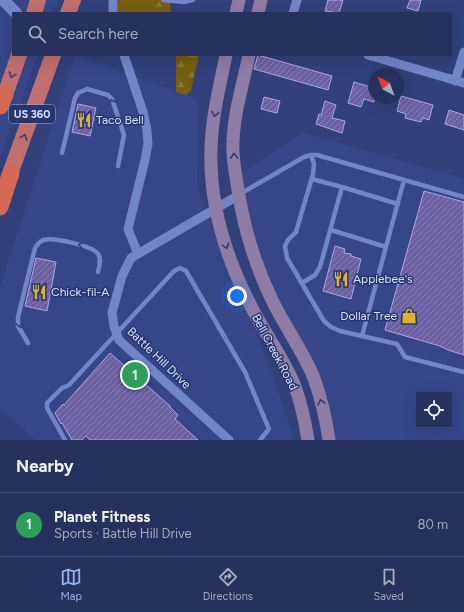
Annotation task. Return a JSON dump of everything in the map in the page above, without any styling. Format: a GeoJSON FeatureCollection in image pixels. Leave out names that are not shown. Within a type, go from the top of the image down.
{"type":"FeatureCollection","features":[{"type":"Feature","properties":{"kind":"highway"},"geometry":{"type":"LineString","coordinates":[[34,12],[38,0]]}},
{"type":"Feature","properties":{"kind":"highway"},"geometry":{"type":"LineString","coordinates":[[68,12],[73,0]]}},
{"type":"Feature","properties":{"kind":"highway","name":"US 360"},"geometry":{"type":"LineString","coordinates":[[2,102],[19,56]]}},
{"type":"Feature","properties":{"kind":"highway","name":"US 360"},"geometry":{"type":"LineString","coordinates":[[0,202],[53,56]]}},
{"type":"Feature","properties":{"kind":"highway"},"geometry":{"type":"LineString","coordinates":[[0,207],[11,173]]}},
{"type":"Feature","properties":{"kind":"main road"},"geometry":{"type":"LineString","coordinates":[[236,12],[239,0]]}},
{"type":"Feature","properties":{"kind":"main road"},"geometry":{"type":"LineString","coordinates":[[258,12],[261,0]]}},
{"type":"Feature","properties":{"kind":"main road","name":"Bell Creek Road"},"geometry":{"type":"LineString","coordinates":[[226,56],[217,98],[211,146],[211,166],[217,208],[223,236],[232,265],[243,289],[294,385],[303,412],[308,440]]}},
{"type":"Feature","properties":{"kind":"main road","name":"Bell Creek Road"},"geometry":{"type":"LineString","coordinates":[[249,56],[238,105],[233,138],[234,160],[239,195],[249,241],[261,274],[272,300],[303,355],[313,377],[321,402],[329,440]]}},
{"type":"Feature","properties":{"kind":"street"},"geometry":{"type":"LineString","coordinates":[[3,0],[15,12]]}},
{"type":"Feature","properties":{"kind":"street"},"geometry":{"type":"LineString","coordinates":[[113,0],[113,12]]}},
{"type":"Feature","properties":{"kind":"street"},"geometry":{"type":"LineString","coordinates":[[293,12],[297,0]]}},
{"type":"Feature","properties":{"kind":"street"},"geometry":{"type":"LineString","coordinates":[[371,56],[460,82],[464,52]]}},
{"type":"Feature","properties":{"kind":"street"},"geometry":{"type":"LineString","coordinates":[[124,56],[143,112],[148,144],[128,229],[138,254]]}},
{"type":"Feature","properties":{"kind":"street","name":"Battle Hill Drive"},"geometry":{"type":"LineString","coordinates":[[229,440],[120,340],[114,326],[112,313],[122,276],[131,258],[239,195]]}},
{"type":"Feature","properties":{"kind":"lane"},"geometry":{"type":"LineString","coordinates":[[163,0],[184,2],[192,0]]}},
{"type":"Feature","properties":{"kind":"lane"},"geometry":{"type":"LineString","coordinates":[[62,153],[75,98],[78,93],[87,89],[108,95],[112,99],[124,135],[118,166]]}},
{"type":"Feature","properties":{"kind":"lane"},"geometry":{"type":"LineString","coordinates":[[239,195],[304,157],[311,155],[464,197]]}},
{"type":"Feature","properties":{"kind":"lane"},"geometry":{"type":"LineString","coordinates":[[311,155],[314,164],[312,179],[296,232],[288,240],[285,246],[287,258],[324,322],[340,331],[397,344],[405,357],[464,372]]}},
{"type":"Feature","properties":{"kind":"lane"},"geometry":{"type":"LineString","coordinates":[[312,179],[398,204]]}},
{"type":"Feature","properties":{"kind":"lane"},"geometry":{"type":"LineString","coordinates":[[362,336],[404,180]]}},
{"type":"Feature","properties":{"kind":"lane"},"geometry":{"type":"LineString","coordinates":[[302,283],[315,275],[320,267],[342,187]]}},
{"type":"Feature","properties":{"kind":"lane"},"geometry":{"type":"LineString","coordinates":[[331,230],[386,247]]}},
{"type":"Feature","properties":{"kind":"lane"},"geometry":{"type":"LineString","coordinates":[[28,343],[18,326],[18,317],[36,248],[39,242],[45,239],[53,238],[92,248],[99,254],[100,262],[98,272]]}},
{"type":"Feature","properties":{"kind":"lane"},"geometry":{"type":"LineString","coordinates":[[65,440],[47,408],[47,403],[62,388],[69,385],[174,271],[180,268],[186,271],[245,372],[270,429],[260,440]]}},
{"type":"Feature","properties":{"kind":"shaded area"},"geometry":{"type":"Polygon","coordinates":[[[0,0],[59,0],[54,12],[12,12],[12,56],[38,56],[0,157],[0,0]]]}},
{"type":"Feature","properties":{"kind":"shaded area"},"geometry":{"type":"Polygon","coordinates":[[[75,56],[198,99],[197,188],[271,370],[294,440],[36,440],[0,408],[0,287],[75,56]]]}},
{"type":"Feature","properties":{"kind":"shaded area"},"geometry":{"type":"Polygon","coordinates":[[[303,133],[464,179],[464,440],[329,440],[326,420],[272,300],[236,176],[303,133]]]}},
{"type":"Feature","properties":{"kind":"green space"},"geometry":{"type":"Polygon","coordinates":[[[119,0],[156,0],[157,12],[118,12],[117,4],[119,0]]]}},
{"type":"Feature","properties":{"kind":"green space"},"geometry":{"type":"Polygon","coordinates":[[[156,0],[170,0],[171,12],[156,11],[156,0]]]}},
{"type":"Feature","properties":{"kind":"green space"},"geometry":{"type":"Polygon","coordinates":[[[176,56],[199,56],[191,90],[186,95],[176,92],[176,56]]]}},
{"type":"Feature","properties":{"kind":"building"},"geometry":{"type":"Polygon","coordinates":[[[328,0],[343,0],[339,12],[325,11],[328,0]]]}},
{"type":"Feature","properties":{"kind":"building"},"geometry":{"type":"Polygon","coordinates":[[[410,0],[421,0],[418,11],[407,8],[410,0]]]}},
{"type":"Feature","properties":{"kind":"building"},"geometry":{"type":"Polygon","coordinates":[[[258,56],[262,56],[332,76],[328,90],[254,69],[258,56]]]}},
{"type":"Feature","properties":{"kind":"building"},"geometry":{"type":"Polygon","coordinates":[[[354,82],[368,86],[368,100],[364,99],[361,107],[348,103],[354,82]]]}},
{"type":"Feature","properties":{"kind":"building"},"geometry":{"type":"Polygon","coordinates":[[[264,97],[280,101],[277,113],[261,109],[264,97]]]}},
{"type":"Feature","properties":{"kind":"building"},"geometry":{"type":"Polygon","coordinates":[[[404,97],[433,105],[429,120],[423,118],[421,122],[405,118],[406,114],[397,111],[399,104],[404,104],[404,97]]]}},
{"type":"Feature","properties":{"kind":"building"},"geometry":{"type":"Polygon","coordinates":[[[325,101],[336,105],[332,118],[345,121],[342,133],[316,124],[319,114],[321,115],[325,101]]]}},
{"type":"Feature","properties":{"kind":"building","name":"Taco Bell"},"geometry":{"type":"Polygon","coordinates":[[[78,104],[96,108],[90,136],[72,132],[78,104]]]}},
{"type":"Feature","properties":{"kind":"building"},"geometry":{"type":"Polygon","coordinates":[[[449,110],[464,115],[464,130],[445,124],[449,110]]]}},
{"type":"Feature","properties":{"kind":"building"},"geometry":{"type":"Polygon","coordinates":[[[424,191],[464,202],[464,355],[440,346],[385,330],[424,191]]]}},
{"type":"Feature","properties":{"kind":"building","name":"Applebee's"},"geometry":{"type":"Polygon","coordinates":[[[335,246],[345,249],[344,253],[351,254],[351,256],[361,259],[351,299],[323,291],[335,246]]]}},
{"type":"Feature","properties":{"kind":"building","name":"Chick-fil-A"},"geometry":{"type":"Polygon","coordinates":[[[36,258],[56,262],[47,311],[25,306],[36,258]]]}},
{"type":"Feature","properties":{"kind":"building"},"geometry":{"type":"Polygon","coordinates":[[[110,353],[170,406],[178,415],[175,419],[198,440],[90,440],[86,436],[82,440],[72,440],[55,413],[63,404],[64,405],[110,353]]]}},
{"type":"Feature","properties":{"kind":"place","name":"Taco Bell"},"geometry":{"type":"Point","coordinates":[84,120]}},
{"type":"Feature","properties":{"kind":"place","name":"Applebee's"},"geometry":{"type":"Point","coordinates":[341,279]}},
{"type":"Feature","properties":{"kind":"place","name":"Chick-fil-A"},"geometry":{"type":"Point","coordinates":[39,292]}},
{"type":"Feature","properties":{"kind":"place","name":"Dollar Tree"},"geometry":{"type":"Point","coordinates":[409,316]}},
{"type":"Feature","properties":{"kind":"place","name":"Planet Fitness"},"geometry":{"type":"Point","coordinates":[135,375]}}]}
